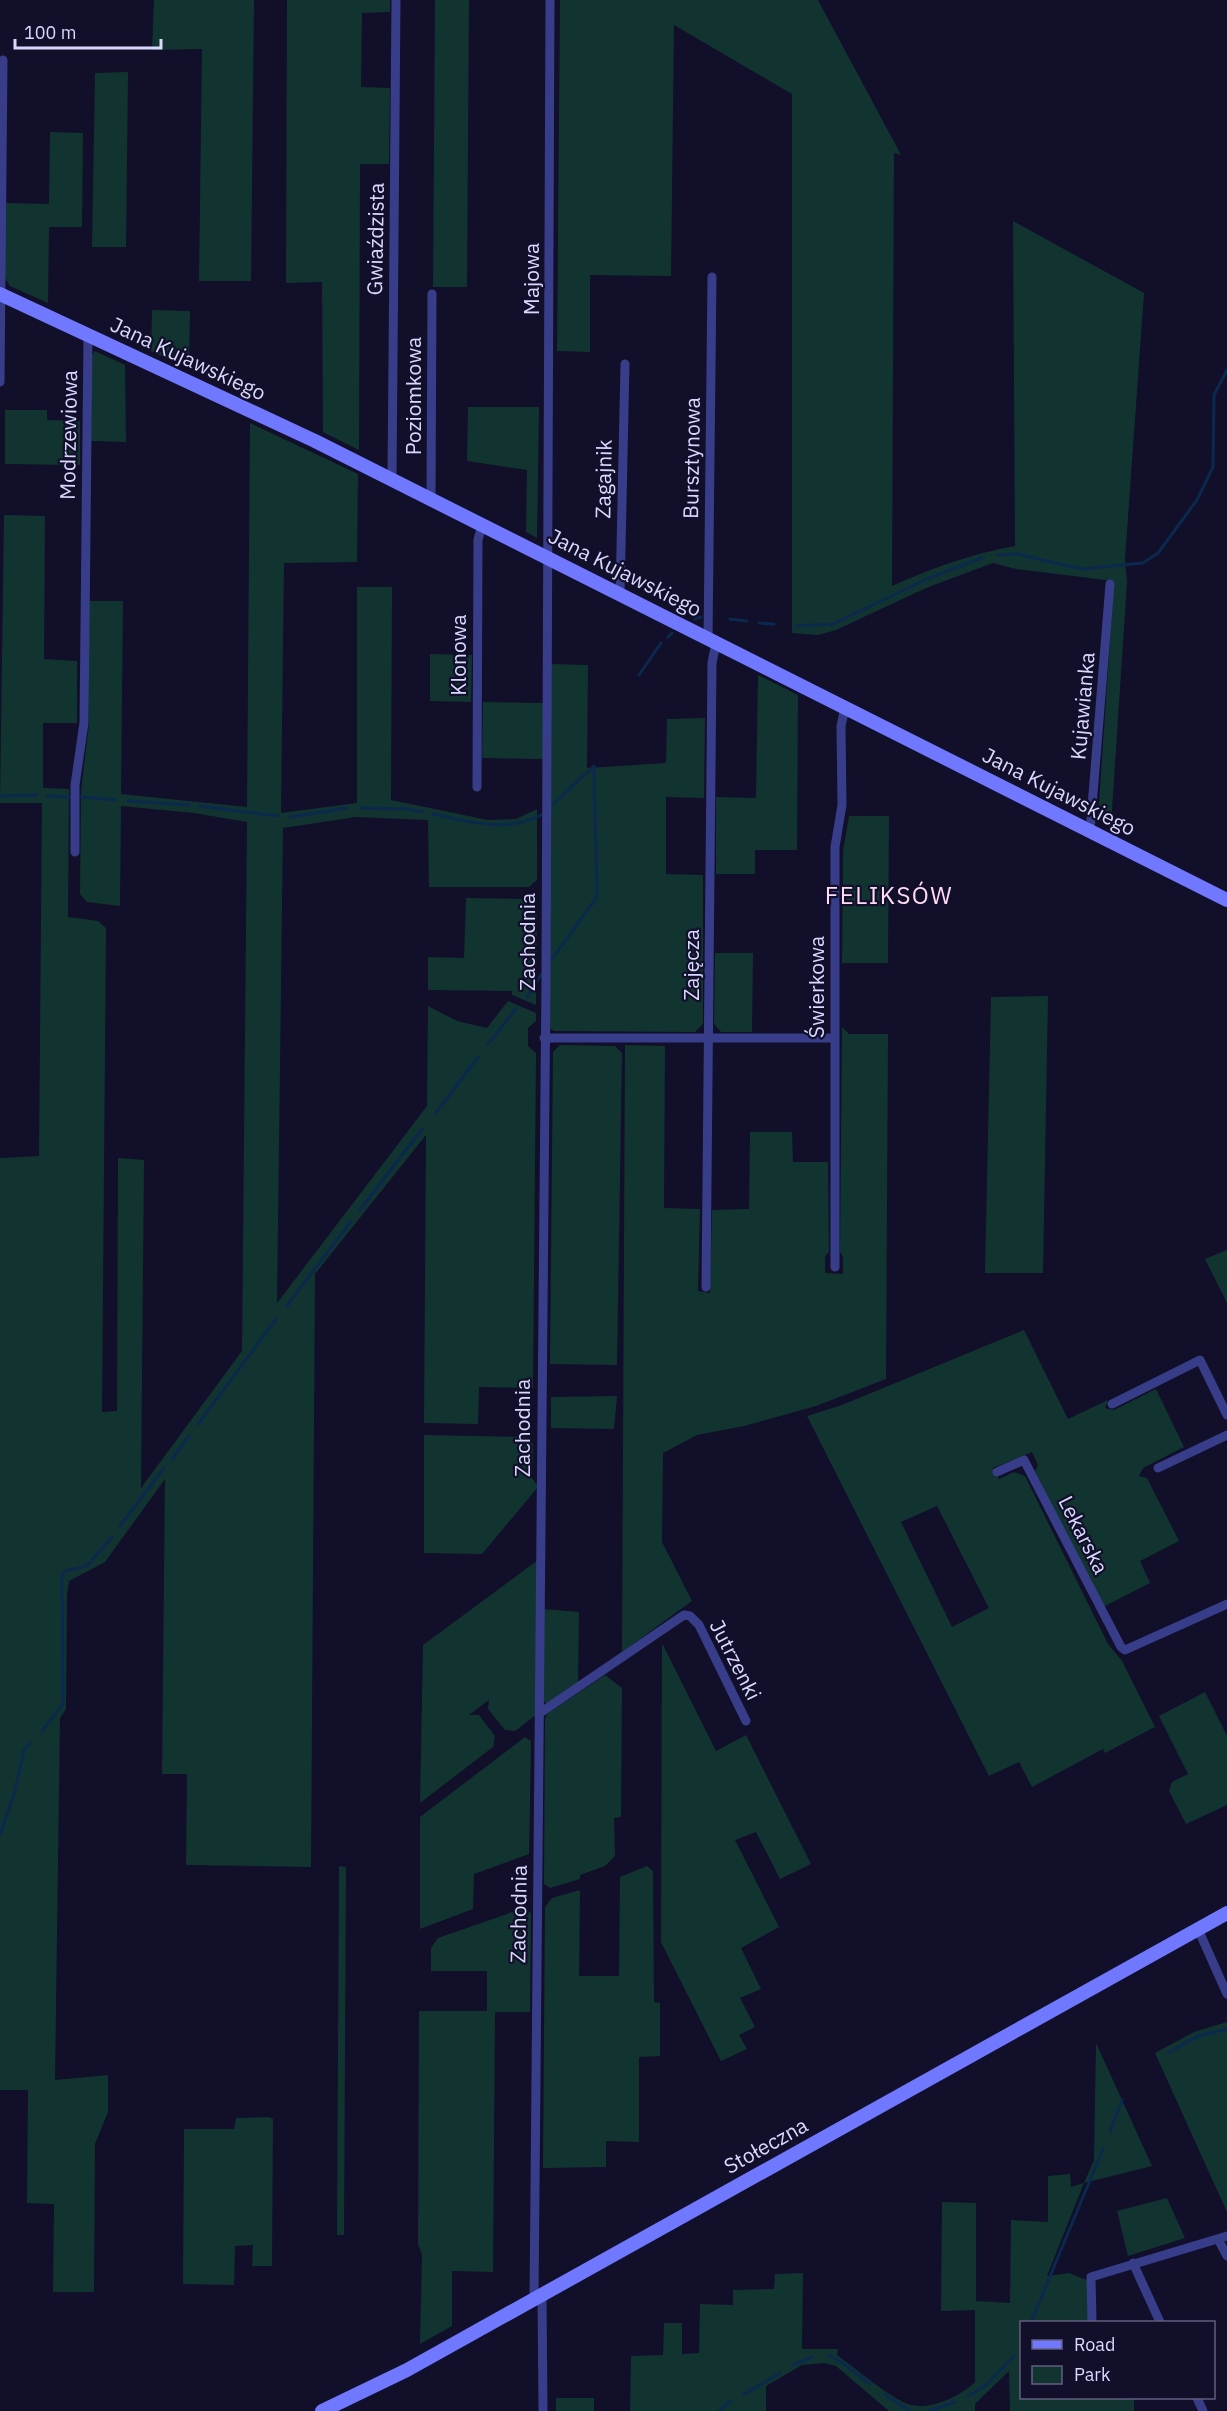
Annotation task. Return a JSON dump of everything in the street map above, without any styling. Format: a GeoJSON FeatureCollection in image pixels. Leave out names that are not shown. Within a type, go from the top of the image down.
{"type":"FeatureCollection","features":[{"type":"Feature","properties":{"kind":"main road","name":"Jana Kujawskiego"},"geometry":{"type":"LineString","coordinates":[[0,294],[392,479],[1227,900]]}},
{"type":"Feature","properties":{"kind":"main road","name":"Stołeczna"},"geometry":{"type":"LineString","coordinates":[[322,2411],[406,2370],[1227,1913]]}},
{"type":"Feature","properties":{"kind":"street","name":"Gwiaździsta"},"geometry":{"type":"LineString","coordinates":[[392,479],[396,0]]}},
{"type":"Feature","properties":{"kind":"street","name":"Majowa"},"geometry":{"type":"LineString","coordinates":[[548,558],[550,0]]}},
{"type":"Feature","properties":{"kind":"street"},"geometry":{"type":"LineString","coordinates":[[0,382],[3,60]]}},
{"type":"Feature","properties":{"kind":"street","name":"Bursztynowa"},"geometry":{"type":"LineString","coordinates":[[712,278],[712,641]]}},
{"type":"Feature","properties":{"kind":"street","name":"Poziomkowa"},"geometry":{"type":"LineString","coordinates":[[431,499],[432,294]]}},
{"type":"Feature","properties":{"kind":"street","name":"Modrzewiowa"},"geometry":{"type":"LineString","coordinates":[[75,852],[75,785],[84,723],[88,336]]}},
{"type":"Feature","properties":{"kind":"street","name":"Zagajnik"},"geometry":{"type":"LineString","coordinates":[[620,594],[625,364]]}},
{"type":"Feature","properties":{"kind":"street","name":"Klonowa"},"geometry":{"type":"LineString","coordinates":[[477,786],[478,540],[482,525]]}},
{"type":"Feature","properties":{"kind":"street","name":"Zachodnia"},"geometry":{"type":"LineString","coordinates":[[543,2411],[538,2296],[548,558]]}},
{"type":"Feature","properties":{"kind":"street","name":"Kujawianka"},"geometry":{"type":"LineString","coordinates":[[1090,831],[1110,584]]}},
{"type":"Feature","properties":{"kind":"street","name":"Zajęcza"},"geometry":{"type":"LineString","coordinates":[[706,1287],[712,641]]}},
{"type":"Feature","properties":{"kind":"street","name":"Świerkowa"},"geometry":{"type":"LineString","coordinates":[[835,1267],[835,847],[842,805],[841,726],[845,708]]}},
{"type":"Feature","properties":{"kind":"street"},"geometry":{"type":"LineString","coordinates":[[544,1038],[835,1038]]}},
{"type":"Feature","properties":{"kind":"street"},"geometry":{"type":"LineString","coordinates":[[1112,1404],[1200,1360],[1227,1415]]}},
{"type":"Feature","properties":{"kind":"street"},"geometry":{"type":"LineString","coordinates":[[1158,1468],[1227,1435]]}},
{"type":"Feature","properties":{"kind":"street","name":"Lekarska"},"geometry":{"type":"LineString","coordinates":[[997,1472],[1024,1460],[1125,1650],[1227,1604]]}},
{"type":"Feature","properties":{"kind":"street","name":"Jutrzenki"},"geometry":{"type":"LineString","coordinates":[[540,1713],[684,1615],[690,1616],[699,1625],[746,1722]]}},
{"type":"Feature","properties":{"kind":"street"},"geometry":{"type":"LineString","coordinates":[[1198,1929],[1227,1994]]}},
{"type":"Feature","properties":{"kind":"street"},"geometry":{"type":"LineString","coordinates":[[1092,2321],[1091,2277],[1223,2237],[1227,2256]]}},
{"type":"Feature","properties":{"kind":"street"},"geometry":{"type":"LineString","coordinates":[[1133,2263],[1160,2321]]}},
{"type":"Feature","properties":{"kind":"green space"},"geometry":{"type":"Polygon","coordinates":[[[154,0],[254,0],[251,281],[199,281],[202,49],[152,50],[154,0]]]}},
{"type":"Feature","properties":{"kind":"green space"},"geometry":{"type":"Polygon","coordinates":[[[287,0],[390,0],[390,12],[362,13],[361,87],[390,88],[389,164],[360,164],[359,450],[323,432],[322,282],[286,283],[287,0]]]}},
{"type":"Feature","properties":{"kind":"green space"},"geometry":{"type":"Polygon","coordinates":[[[435,0],[469,0],[467,287],[433,287],[435,0]]]}},
{"type":"Feature","properties":{"kind":"green space"},"geometry":{"type":"Polygon","coordinates":[[[560,0],[818,0],[901,155],[894,153],[892,586],[952,562],[1015,546],[1013,221],[1144,293],[1125,559],[1127,582],[1111,825],[1098,818],[1114,581],[1016,569],[993,563],[926,588],[836,630],[818,635],[792,633],[792,94],[674,25],[671,276],[590,275],[590,352],[557,351],[560,0]]]}},
{"type":"Feature","properties":{"kind":"green space"},"geometry":{"type":"Polygon","coordinates":[[[128,72],[126,247],[92,247],[95,73],[128,72]]]}},
{"type":"Feature","properties":{"kind":"green space"},"geometry":{"type":"Polygon","coordinates":[[[50,132],[83,133],[82,227],[49,227],[48,303],[10,286],[4,276],[6,203],[49,204],[50,132]]]}},
{"type":"Feature","properties":{"kind":"green space"},"geometry":{"type":"Polygon","coordinates":[[[152,310],[190,311],[189,361],[182,366],[151,351],[152,310]]]}},
{"type":"Feature","properties":{"kind":"green space"},"geometry":{"type":"Polygon","coordinates":[[[95,351],[125,365],[126,442],[91,441],[92,355],[95,351]]]}},
{"type":"Feature","properties":{"kind":"green space"},"geometry":{"type":"Polygon","coordinates":[[[468,407],[539,407],[537,538],[526,532],[527,470],[467,461],[468,407]]]}},
{"type":"Feature","properties":{"kind":"green space"},"geometry":{"type":"Polygon","coordinates":[[[5,410],[47,410],[47,420],[80,421],[80,465],[5,464],[5,410]]]}},
{"type":"Feature","properties":{"kind":"green space"},"geometry":{"type":"Polygon","coordinates":[[[250,423],[358,474],[357,562],[284,563],[281,813],[357,803],[357,587],[392,587],[391,800],[488,820],[516,819],[537,809],[537,880],[529,887],[429,887],[428,820],[356,817],[283,828],[277,1303],[427,1106],[428,1006],[457,1021],[487,1028],[508,1001],[536,1013],[536,1021],[528,1028],[528,1046],[536,1053],[533,1388],[479,1387],[478,1424],[424,1423],[426,1135],[315,1274],[311,1867],[186,1865],[187,1774],[162,1774],[165,1479],[105,1562],[69,1581],[66,1709],[60,1718],[55,2080],[108,2075],[108,2112],[95,2144],[94,2292],[53,2292],[54,2204],[27,2203],[28,2090],[0,2090],[0,1158],[39,1156],[42,803],[0,803],[4,515],[45,516],[44,659],[77,661],[77,723],[43,723],[43,788],[69,789],[68,917],[98,921],[106,928],[102,1412],[117,1411],[118,1158],[144,1160],[141,1488],[242,1351],[247,822],[194,813],[121,806],[120,906],[87,902],[80,894],[81,790],[89,724],[89,601],[123,601],[121,794],[247,807],[250,423]]]}},
{"type":"Feature","properties":{"kind":"green space"},"geometry":{"type":"Polygon","coordinates":[[[430,654],[472,655],[471,702],[430,701],[430,654]]]}},
{"type":"Feature","properties":{"kind":"green space"},"geometry":{"type":"Polygon","coordinates":[[[550,664],[588,665],[587,768],[666,763],[667,719],[705,718],[704,798],[666,797],[666,874],[703,875],[703,1024],[695,1032],[555,1031],[547,1028],[550,664]]]}},
{"type":"Feature","properties":{"kind":"green space"},"geometry":{"type":"Polygon","coordinates":[[[758,675],[798,695],[797,850],[755,850],[755,874],[716,874],[716,797],[756,798],[758,675]]]}},
{"type":"Feature","properties":{"kind":"green space"},"geometry":{"type":"Polygon","coordinates":[[[483,702],[545,703],[543,759],[482,758],[483,702]]]}},
{"type":"Feature","properties":{"kind":"green space"},"geometry":{"type":"Polygon","coordinates":[[[849,816],[889,816],[888,963],[842,963],[843,851],[849,816]]]}},
{"type":"Feature","properties":{"kind":"green space"},"geometry":{"type":"Polygon","coordinates":[[[466,898],[529,899],[537,906],[536,1005],[512,995],[512,991],[428,990],[428,957],[464,958],[466,898]]]}},
{"type":"Feature","properties":{"kind":"green space"},"geometry":{"type":"Polygon","coordinates":[[[715,953],[753,953],[752,1032],[721,1032],[714,1024],[715,953]]]}},
{"type":"Feature","properties":{"kind":"green space"},"geometry":{"type":"Polygon","coordinates":[[[1048,996],[1043,1273],[985,1273],[991,997],[1048,996]]]}},
{"type":"Feature","properties":{"kind":"green space"},"geometry":{"type":"Polygon","coordinates":[[[842,1027],[849,1034],[888,1034],[886,1379],[816,1406],[744,1426],[697,1435],[663,1453],[662,1542],[692,1601],[622,1652],[625,1045],[665,1046],[664,1208],[700,1209],[698,1291],[710,1293],[712,1210],[749,1209],[750,1132],[792,1132],[793,1162],[828,1162],[829,1252],[825,1256],[825,1273],[843,1274],[843,1257],[840,1252],[842,1027]]]}},
{"type":"Feature","properties":{"kind":"green space"},"geometry":{"type":"Polygon","coordinates":[[[560,1045],[615,1046],[622,1053],[617,1365],[550,1364],[553,1052],[560,1045]]]}},
{"type":"Feature","properties":{"kind":"green space"},"geometry":{"type":"Polygon","coordinates":[[[1227,1250],[1227,1303],[1205,1259],[1227,1250]]]}},
{"type":"Feature","properties":{"kind":"green space"},"geometry":{"type":"Polygon","coordinates":[[[1024,1330],[1068,1419],[1108,1400],[1105,1408],[1114,1410],[1156,1389],[1184,1447],[1143,1468],[1139,1476],[1147,1478],[1179,1541],[1140,1561],[1150,1583],[1103,1607],[1035,1471],[1038,1465],[1032,1452],[993,1468],[999,1479],[1014,1472],[1025,1476],[1108,1644],[1122,1661],[1155,1727],[1105,1753],[1103,1749],[1032,1787],[1019,1762],[989,1776],[807,1416],[842,1405],[1024,1330]],[[937,1506],[901,1522],[952,1627],[989,1608],[937,1506]]]}},
{"type":"Feature","properties":{"kind":"green space"},"geometry":{"type":"Polygon","coordinates":[[[617,1396],[614,1429],[551,1428],[551,1397],[617,1396]]]}},
{"type":"Feature","properties":{"kind":"green space"},"geometry":{"type":"Polygon","coordinates":[[[424,1435],[526,1437],[533,1443],[532,1478],[538,1487],[482,1554],[424,1553],[424,1435]]]}},
{"type":"Feature","properties":{"kind":"green space"},"geometry":{"type":"Polygon","coordinates":[[[538,1560],[537,1714],[515,1731],[505,1730],[488,1709],[489,1700],[469,1715],[479,1715],[495,1736],[493,1747],[420,1803],[423,1645],[538,1560]]]}},
{"type":"Feature","properties":{"kind":"green space"},"geometry":{"type":"Polygon","coordinates":[[[543,1609],[579,1612],[578,1683],[547,1704],[542,1700],[543,1609]]]}},
{"type":"Feature","properties":{"kind":"green space"},"geometry":{"type":"Polygon","coordinates":[[[662,1643],[716,1751],[746,1735],[811,1864],[780,1879],[756,1832],[735,1840],[779,1927],[741,1948],[761,1989],[740,1998],[755,2027],[739,2035],[747,2049],[721,2061],[661,1942],[662,1643]]]}},
{"type":"Feature","properties":{"kind":"green space"},"geometry":{"type":"Polygon","coordinates":[[[605,1675],[622,1688],[621,1817],[614,1818],[615,1856],[605,1866],[580,1875],[580,1879],[550,1888],[544,1884],[545,1720],[547,1714],[605,1675]]]}},
{"type":"Feature","properties":{"kind":"green space"},"geometry":{"type":"Polygon","coordinates":[[[1205,1692],[1227,1736],[1227,1805],[1186,1824],[1169,1791],[1172,1782],[1188,1774],[1159,1716],[1205,1692]]]}},
{"type":"Feature","properties":{"kind":"green space"},"geometry":{"type":"Polygon","coordinates":[[[525,1737],[531,1741],[529,1854],[474,1874],[473,1909],[420,1929],[420,1817],[525,1737]]]}},
{"type":"Feature","properties":{"kind":"green space"},"geometry":{"type":"Polygon","coordinates":[[[339,1866],[346,1867],[344,2235],[337,2235],[339,1866]]]}},
{"type":"Feature","properties":{"kind":"green space"},"geometry":{"type":"Polygon","coordinates":[[[647,1866],[653,1871],[654,2002],[660,2003],[660,2056],[639,2057],[639,2142],[606,2141],[606,2167],[543,2168],[545,1907],[552,1898],[580,1890],[579,1976],[619,1976],[620,1877],[647,1866]]]}},
{"type":"Feature","properties":{"kind":"green space"},"geometry":{"type":"Polygon","coordinates":[[[524,1908],[531,1913],[530,2012],[495,2012],[493,2272],[452,2271],[452,2326],[420,2344],[422,2255],[418,2244],[419,2011],[487,2011],[487,1971],[431,1971],[431,1948],[438,1938],[524,1908]]]}},
{"type":"Feature","properties":{"kind":"green space"},"geometry":{"type":"Polygon","coordinates":[[[1227,2022],[1227,2212],[1155,2053],[1194,2032],[1227,2022]]]}},
{"type":"Feature","properties":{"kind":"green space"},"geometry":{"type":"Polygon","coordinates":[[[1096,2043],[1152,2166],[1084,2183],[1094,2160],[1096,2043]]]}},
{"type":"Feature","properties":{"kind":"green space"},"geometry":{"type":"Polygon","coordinates":[[[269,2117],[273,2119],[272,2266],[252,2266],[253,2245],[235,2246],[234,2285],[183,2284],[184,2129],[234,2129],[236,2118],[269,2117]]]}},
{"type":"Feature","properties":{"kind":"green space"},"geometry":{"type":"Polygon","coordinates":[[[1070,2174],[1071,2187],[1084,2183],[1047,2276],[1069,2273],[1089,2281],[1088,2321],[1020,2321],[1020,2399],[1134,2399],[1134,2411],[1010,2411],[1009,2371],[975,2404],[975,2411],[889,2411],[836,2366],[824,2363],[802,2365],[766,2386],[766,2411],[630,2411],[631,2356],[663,2355],[664,2323],[682,2323],[682,2354],[699,2353],[700,2304],[733,2305],[733,2290],[774,2289],[775,2274],[803,2273],[802,2349],[838,2349],[837,2355],[863,2375],[894,2397],[911,2405],[936,2404],[954,2397],[975,2382],[975,2310],[941,2311],[942,2202],[976,2203],[976,2301],[1010,2303],[1011,2220],[1048,2222],[1048,2176],[1070,2174]]]}},
{"type":"Feature","properties":{"kind":"green space"},"geometry":{"type":"Polygon","coordinates":[[[1167,2198],[1185,2238],[1128,2256],[1117,2211],[1167,2198]]]}},
{"type":"Feature","properties":{"kind":"green space"},"geometry":{"type":"Polygon","coordinates":[[[556,2398],[594,2398],[594,2411],[556,2411],[556,2398]]]}},
{"type":"Feature","properties":{"kind":"waterway"},"geometry":{"type":"LineString","coordinates":[[998,555],[1017,554],[1081,569],[1143,563],[1158,553],[1197,500],[1213,467],[1214,395],[1227,370]]}},
{"type":"Feature","properties":{"kind":"waterway"},"geometry":{"type":"LineString","coordinates":[[796,626],[833,624],[927,579],[981,558]]}},
{"type":"Feature","properties":{"kind":"waterway"},"geometry":{"type":"LineString","coordinates":[[695,619],[701,617]]}},
{"type":"Feature","properties":{"kind":"waterway"},"geometry":{"type":"LineString","coordinates":[[730,619],[747,621]]}},
{"type":"Feature","properties":{"kind":"waterway"},"geometry":{"type":"LineString","coordinates":[[759,623],[774,624]]}},
{"type":"Feature","properties":{"kind":"waterway"},"geometry":{"type":"LineString","coordinates":[[668,637],[672,633]]}},
{"type":"Feature","properties":{"kind":"waterway"},"geometry":{"type":"LineString","coordinates":[[639,675],[661,643]]}},
{"type":"Feature","properties":{"kind":"waterway"},"geometry":{"type":"LineString","coordinates":[[553,804],[594,766]]}},
{"type":"Feature","properties":{"kind":"waterway"},"geometry":{"type":"LineString","coordinates":[[552,959],[597,897],[594,766]]}},
{"type":"Feature","properties":{"kind":"waterway"},"geometry":{"type":"LineString","coordinates":[[0,796],[37,795]]}},
{"type":"Feature","properties":{"kind":"waterway"},"geometry":{"type":"LineString","coordinates":[[47,796],[69,797]]}},
{"type":"Feature","properties":{"kind":"waterway"},"geometry":{"type":"LineString","coordinates":[[81,797],[115,800]]}},
{"type":"Feature","properties":{"kind":"waterway"},"geometry":{"type":"LineString","coordinates":[[128,801],[190,805]]}},
{"type":"Feature","properties":{"kind":"waterway"},"geometry":{"type":"LineString","coordinates":[[200,806],[278,816]]}},
{"type":"Feature","properties":{"kind":"waterway"},"geometry":{"type":"LineString","coordinates":[[290,817],[347,808]]}},
{"type":"Feature","properties":{"kind":"waterway"},"geometry":{"type":"LineString","coordinates":[[361,808],[407,809],[422,812]]}},
{"type":"Feature","properties":{"kind":"waterway"},"geometry":{"type":"LineString","coordinates":[[433,814],[474,823],[501,825],[514,824],[541,815]]}},
{"type":"Feature","properties":{"kind":"waterway"},"geometry":{"type":"LineString","coordinates":[[527,997],[541,975]]}},
{"type":"Feature","properties":{"kind":"waterway"},"geometry":{"type":"LineString","coordinates":[[488,1044],[516,1009]]}},
{"type":"Feature","properties":{"kind":"waterway"},"geometry":{"type":"LineString","coordinates":[[435,1114],[478,1057]]}},
{"type":"Feature","properties":{"kind":"waterway"},"geometry":{"type":"LineString","coordinates":[[360,1210],[422,1129]]}},
{"type":"Feature","properties":{"kind":"waterway"},"geometry":{"type":"LineString","coordinates":[[286,1307],[351,1221]]}},
{"type":"Feature","properties":{"kind":"waterway"},"geometry":{"type":"LineString","coordinates":[[198,1424],[277,1318]]}},
{"type":"Feature","properties":{"kind":"waterway"},"geometry":{"type":"LineString","coordinates":[[172,1459],[189,1436]]}},
{"type":"Feature","properties":{"kind":"waterway"},"geometry":{"type":"LineString","coordinates":[[120,1526],[164,1468]]}},
{"type":"Feature","properties":{"kind":"waterway"},"geometry":{"type":"LineString","coordinates":[[42,1731],[63,1704],[62,1575],[65,1571],[87,1566],[112,1537]]}},
{"type":"Feature","properties":{"kind":"waterway"},"geometry":{"type":"LineString","coordinates":[[0,1834],[14,1795],[24,1750],[30,1743]]}},
{"type":"Feature","properties":{"kind":"waterway"},"geometry":{"type":"LineString","coordinates":[[1168,2053],[1198,2036],[1227,2029]]}},
{"type":"Feature","properties":{"kind":"waterway"},"geometry":{"type":"LineString","coordinates":[[1110,2132],[1122,2100]]}},
{"type":"Feature","properties":{"kind":"waterway"},"geometry":{"type":"LineString","coordinates":[[1031,2321],[1103,2149]]}},
{"type":"Feature","properties":{"kind":"waterway"},"geometry":{"type":"LineString","coordinates":[[829,2356],[840,2361],[870,2384]]}},
{"type":"Feature","properties":{"kind":"waterway"},"geometry":{"type":"LineString","coordinates":[[968,2396],[985,2386],[1014,2356]]}},
{"type":"Feature","properties":{"kind":"waterway"},"geometry":{"type":"LineString","coordinates":[[793,2365],[812,2357]]}},
{"type":"Feature","properties":{"kind":"waterway"},"geometry":{"type":"LineString","coordinates":[[743,2395],[780,2373]]}},
{"type":"Feature","properties":{"kind":"waterway"},"geometry":{"type":"LineString","coordinates":[[885,2395],[910,2411]]}},
{"type":"Feature","properties":{"kind":"waterway"},"geometry":{"type":"LineString","coordinates":[[719,2411],[731,2401]]}},
{"type":"Feature","properties":{"kind":"waterway"},"geometry":{"type":"LineString","coordinates":[[929,2411],[955,2402]]}},
{"type":"Feature","properties":{"kind":"district","name":"FELIKSÓW"},"geometry":{"type":"Point","coordinates":[889,896]}}]}
